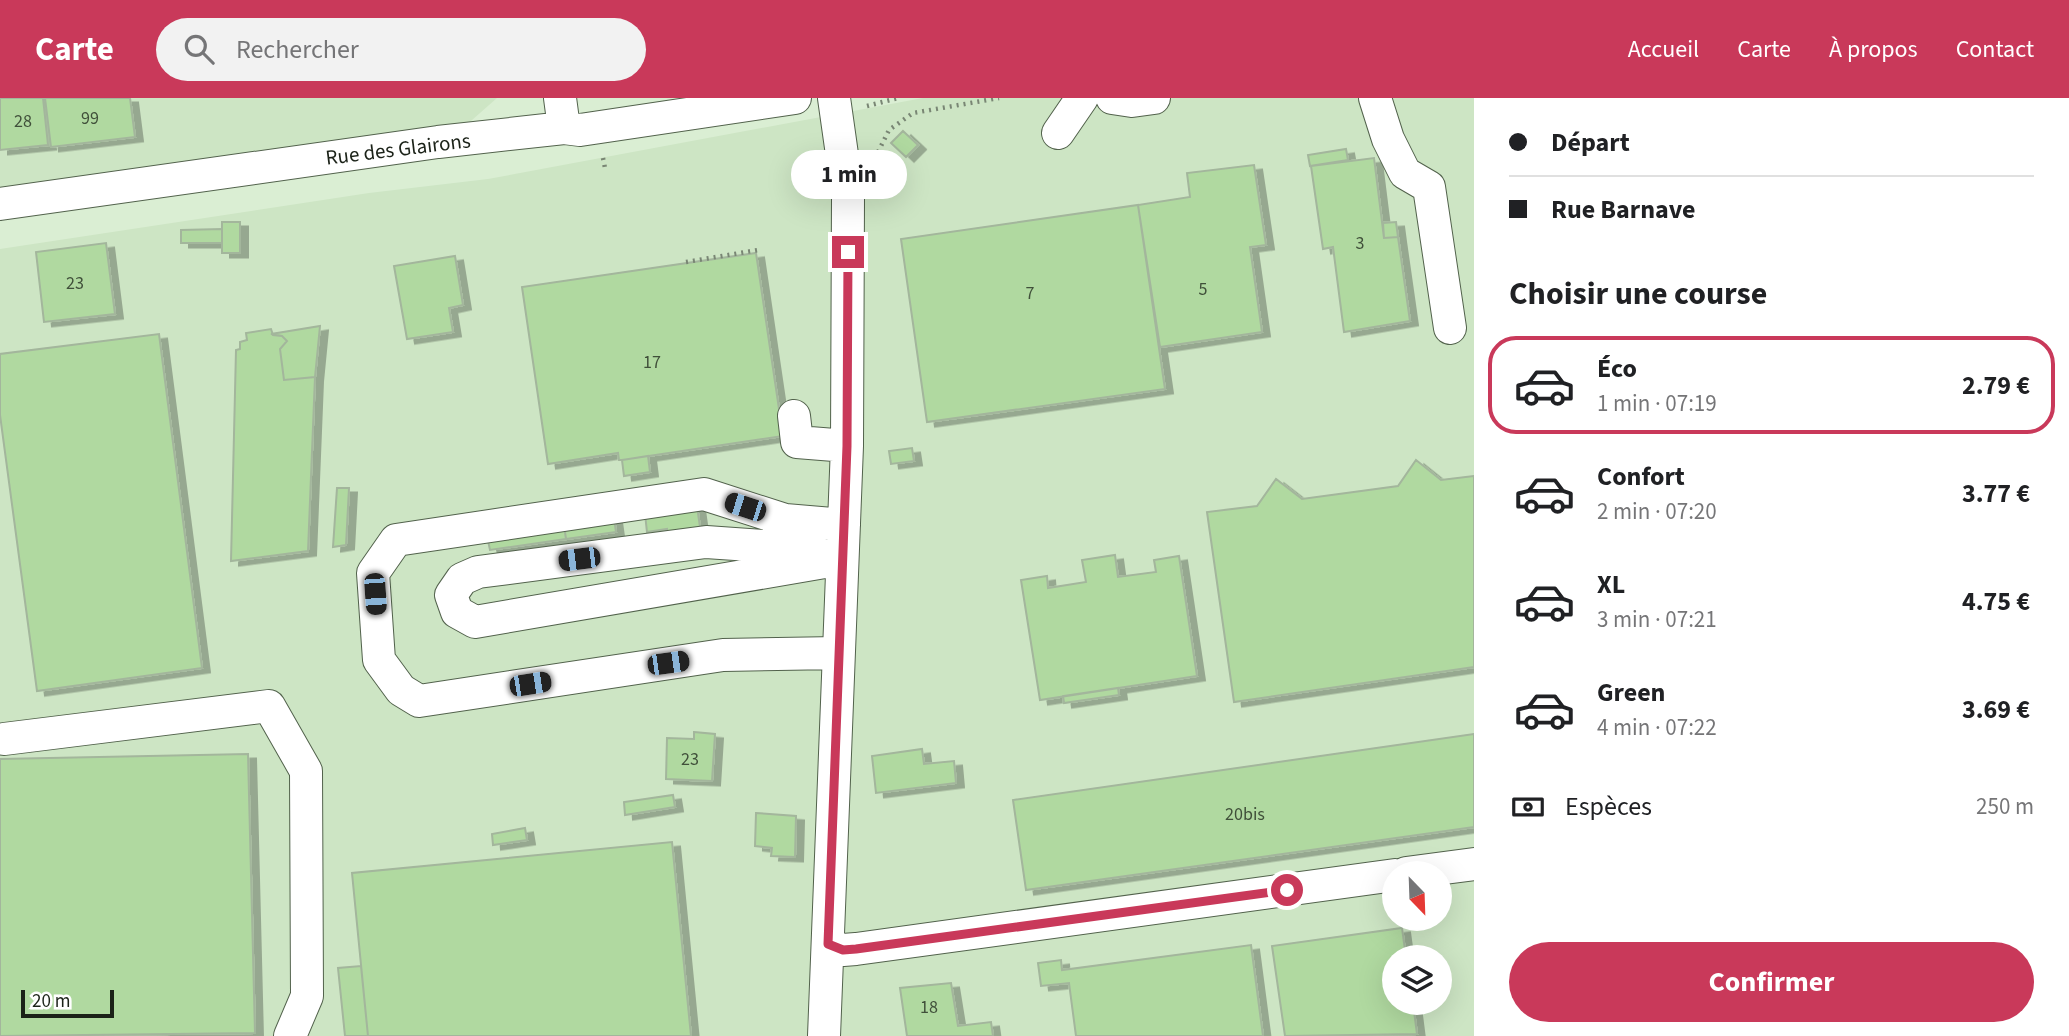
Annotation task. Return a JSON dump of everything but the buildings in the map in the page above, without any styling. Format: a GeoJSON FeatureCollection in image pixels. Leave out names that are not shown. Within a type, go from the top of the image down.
{"type":"FeatureCollection","features":[{"type":"Feature","properties":{"kind":"street","name":"Rue des Glairons"},"geometry":{"type":"LineString","coordinates":[[0,204],[438,142],[562,113],[580,130],[795,98]]}},
{"type":"Feature","properties":{"kind":"street"},"geometry":{"type":"LineString","coordinates":[[824,1036],[847,446],[848,197],[834,98]]}},
{"type":"Feature","properties":{"kind":"street"},"geometry":{"type":"LineString","coordinates":[[1058,132],[1082,98]]}},
{"type":"Feature","properties":{"kind":"street"},"geometry":{"type":"LineString","coordinates":[[1112,98],[1132,101],[1154,98]]}},
{"type":"Feature","properties":{"kind":"street"},"geometry":{"type":"LineString","coordinates":[[1375,98],[1388,139],[1405,173],[1429,187],[1450,328]]}},
{"type":"Feature","properties":{"kind":"street"},"geometry":{"type":"LineString","coordinates":[[794,416],[797,442],[847,446]]}},
{"type":"Feature","properties":{"kind":"street"},"geometry":{"type":"LineString","coordinates":[[838,653],[723,655],[419,701],[401,690],[379,660],[373,573],[396,540],[704,494],[785,520],[844,525]]}},
{"type":"Feature","properties":{"kind":"street"},"geometry":{"type":"LineString","coordinates":[[706,542],[778,547],[842,559],[475,622],[457,612],[451,595],[462,579],[478,572],[706,542]]}},
{"type":"Feature","properties":{"kind":"street"},"geometry":{"type":"LineString","coordinates":[[4,738],[269,706],[306,771],[307,996],[290,1036]]}},
{"type":"Feature","properties":{"kind":"street"},"geometry":{"type":"LineString","coordinates":[[1452,867],[1474,864]]}},
{"type":"Feature","properties":{"kind":"street"},"geometry":{"type":"LineString","coordinates":[[828,944],[843,950],[856,949],[1382,877]]}},
{"type":"Feature","properties":{"kind":"path"},"geometry":{"type":"LineString","coordinates":[[685,262],[758,250]]}},
{"type":"Feature","properties":{"kind":"shaded area"},"geometry":{"type":"Polygon","coordinates":[[[0,98],[497,98],[463,128],[0,187],[0,98]]]}},
{"type":"Feature","properties":{"kind":"shaded area"},"geometry":{"type":"Polygon","coordinates":[[[923,98],[1474,98],[1474,1036],[0,1036],[0,249],[369,193],[488,179],[923,98]]]}},
{"type":"Feature","properties":{"kind":"route"},"geometry":{"type":"LineString","coordinates":[[848,252],[847,446],[828,944],[843,950],[856,949],[1287,890]]}}]}
